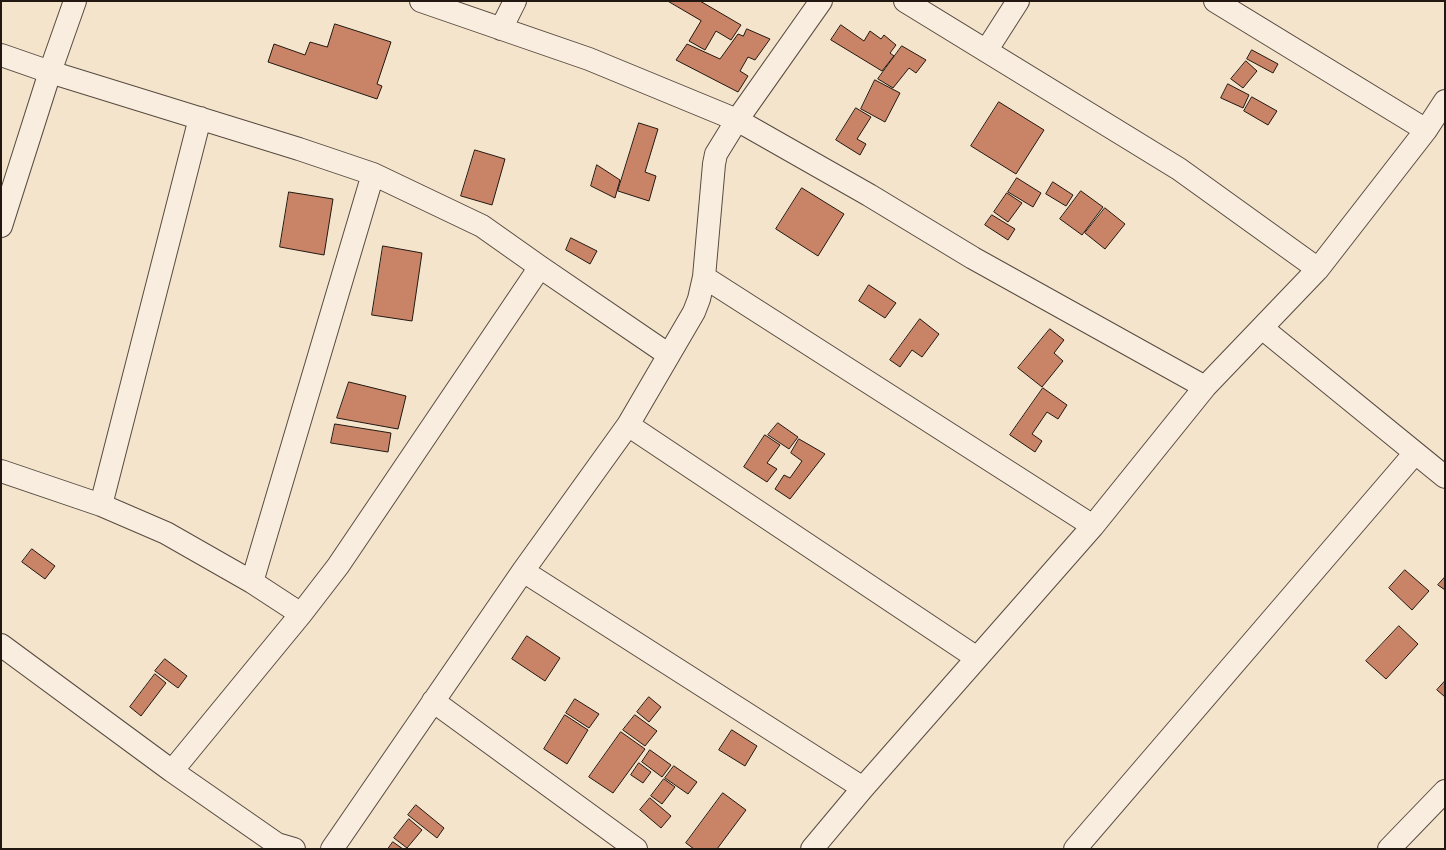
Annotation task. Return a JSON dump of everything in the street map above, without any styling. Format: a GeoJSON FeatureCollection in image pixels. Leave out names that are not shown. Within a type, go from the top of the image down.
{"type":"FeatureCollection","features":[{"type":"Feature","properties":{"kind":"street"},"geometry":{"type":"LineString","coordinates":[[1,226],[50,72],[75,1]]}},
{"type":"Feature","properties":{"kind":"street"},"geometry":{"type":"LineString","coordinates":[[421,1],[589,59],[737,120],[869,195],[974,258],[1205,387]]}},
{"type":"Feature","properties":{"kind":"street"},"geometry":{"type":"LineString","coordinates":[[500,29],[515,1]]}},
{"type":"Feature","properties":{"kind":"street"},"geometry":{"type":"LineString","coordinates":[[332,849],[523,571],[628,425],[694,312],[699,299],[704,277],[716,154],[737,120],[821,1]]}},
{"type":"Feature","properties":{"kind":"street"},"geometry":{"type":"LineString","coordinates":[[905,1],[1179,169],[1318,269]]}},
{"type":"Feature","properties":{"kind":"street"},"geometry":{"type":"LineString","coordinates":[[986,51],[1018,1]]}},
{"type":"Feature","properties":{"kind":"street"},"geometry":{"type":"LineString","coordinates":[[1215,1],[1426,130]]}},
{"type":"Feature","properties":{"kind":"street"},"geometry":{"type":"LineString","coordinates":[[1,55],[50,72],[299,149],[373,174],[482,226],[669,355]]}},
{"type":"Feature","properties":{"kind":"street"},"geometry":{"type":"LineString","coordinates":[[812,849],[863,788],[1093,526],[1205,387],[1318,269],[1426,130],[1445,101]]}},
{"type":"Feature","properties":{"kind":"street"},"geometry":{"type":"LineString","coordinates":[[100,505],[200,118]]}},
{"type":"Feature","properties":{"kind":"street"},"geometry":{"type":"LineString","coordinates":[[252,582],[373,174]]}},
{"type":"Feature","properties":{"kind":"street"},"geometry":{"type":"LineString","coordinates":[[172,771],[301,614],[338,566],[540,267]]}},
{"type":"Feature","properties":{"kind":"street"},"geometry":{"type":"LineString","coordinates":[[704,277],[1093,526]]}},
{"type":"Feature","properties":{"kind":"street"},"geometry":{"type":"LineString","coordinates":[[1262,328],[1445,477]]}},
{"type":"Feature","properties":{"kind":"street"},"geometry":{"type":"LineString","coordinates":[[628,425],[977,658]]}},
{"type":"Feature","properties":{"kind":"street"},"geometry":{"type":"LineString","coordinates":[[1075,849],[1415,453]]}},
{"type":"Feature","properties":{"kind":"street"},"geometry":{"type":"LineString","coordinates":[[1,471],[100,505],[166,534],[252,582],[301,614]]}},
{"type":"Feature","properties":{"kind":"street"},"geometry":{"type":"LineString","coordinates":[[523,571],[863,788]]}},
{"type":"Feature","properties":{"kind":"street"},"geometry":{"type":"LineString","coordinates":[[1,645],[172,771],[277,844],[294,849]]}},
{"type":"Feature","properties":{"kind":"street"},"geometry":{"type":"LineString","coordinates":[[433,701],[636,849]]}},
{"type":"Feature","properties":{"kind":"street"},"geometry":{"type":"LineString","coordinates":[[1390,849],[1445,791]]}},
{"type":"Feature","properties":{"kind":"building"},"geometry":{"type":"Polygon","coordinates":[[[668,1],[700,1],[741,25],[731,40],[716,31],[705,50],[689,41],[701,21],[668,1]]]}},
{"type":"Feature","properties":{"kind":"building"},"geometry":{"type":"Polygon","coordinates":[[[335,24],[391,42],[377,84],[382,86],[377,99],[268,62],[274,44],[305,55],[310,42],[327,47],[335,24]]]}},
{"type":"Feature","properties":{"kind":"building"},"geometry":{"type":"Polygon","coordinates":[[[841,25],[864,41],[870,31],[881,39],[884,35],[896,45],[890,53],[894,56],[882,71],[831,40],[841,25]]]}},
{"type":"Feature","properties":{"kind":"building"},"geometry":{"type":"Polygon","coordinates":[[[747,29],[770,39],[755,60],[748,57],[740,71],[748,76],[738,92],[676,60],[687,44],[720,59],[738,34],[743,36],[747,29]]]}},
{"type":"Feature","properties":{"kind":"building"},"geometry":{"type":"Polygon","coordinates":[[[902,46],[926,60],[916,73],[909,68],[893,88],[878,79],[902,46]]]}},
{"type":"Feature","properties":{"kind":"building"},"geometry":{"type":"Polygon","coordinates":[[[1252,50],[1278,64],[1273,73],[1247,59],[1252,50]]]}},
{"type":"Feature","properties":{"kind":"building"},"geometry":{"type":"Polygon","coordinates":[[[1246,61],[1257,71],[1243,88],[1231,79],[1246,61]]]}},
{"type":"Feature","properties":{"kind":"building"},"geometry":{"type":"Polygon","coordinates":[[[875,80],[900,93],[885,122],[861,109],[875,80]]]}},
{"type":"Feature","properties":{"kind":"building"},"geometry":{"type":"Polygon","coordinates":[[[1228,84],[1249,95],[1243,108],[1221,98],[1228,84]]]}},
{"type":"Feature","properties":{"kind":"building"},"geometry":{"type":"Polygon","coordinates":[[[1252,97],[1277,111],[1268,125],[1244,111],[1252,97]]]}},
{"type":"Feature","properties":{"kind":"building"},"geometry":{"type":"Polygon","coordinates":[[[999,102],[1044,130],[1016,174],[971,146],[999,102]]]}},
{"type":"Feature","properties":{"kind":"building"},"geometry":{"type":"Polygon","coordinates":[[[856,108],[871,117],[857,139],[866,144],[860,155],[836,140],[856,108]]]}},
{"type":"Feature","properties":{"kind":"building"},"geometry":{"type":"Polygon","coordinates":[[[639,123],[658,129],[645,172],[656,176],[649,201],[618,191],[639,123]]]}},
{"type":"Feature","properties":{"kind":"building"},"geometry":{"type":"Polygon","coordinates":[[[475,150],[505,159],[492,205],[461,196],[475,150]]]}},
{"type":"Feature","properties":{"kind":"building"},"geometry":{"type":"Polygon","coordinates":[[[597,165],[620,180],[615,198],[591,186],[597,165]]]}},
{"type":"Feature","properties":{"kind":"building"},"geometry":{"type":"Polygon","coordinates":[[[1017,178],[1041,193],[1033,207],[1008,192],[1017,178]]]}},
{"type":"Feature","properties":{"kind":"building"},"geometry":{"type":"Polygon","coordinates":[[[1053,182],[1073,195],[1066,206],[1046,194],[1053,182]]]}},
{"type":"Feature","properties":{"kind":"building"},"geometry":{"type":"Polygon","coordinates":[[[802,188],[844,214],[818,256],[776,229],[802,188]]]}},
{"type":"Feature","properties":{"kind":"building"},"geometry":{"type":"Polygon","coordinates":[[[1081,191],[1103,207],[1082,235],[1060,219],[1081,191]]]}},
{"type":"Feature","properties":{"kind":"building"},"geometry":{"type":"Polygon","coordinates":[[[289,192],[333,199],[324,255],[280,247],[289,192]]]}},
{"type":"Feature","properties":{"kind":"building"},"geometry":{"type":"Polygon","coordinates":[[[1007,193],[1022,203],[1008,222],[994,212],[1007,193]]]}},
{"type":"Feature","properties":{"kind":"building"},"geometry":{"type":"Polygon","coordinates":[[[1105,208],[1125,224],[1105,249],[1085,233],[1105,208]]]}},
{"type":"Feature","properties":{"kind":"building"},"geometry":{"type":"Polygon","coordinates":[[[992,215],[1015,229],[1008,240],[985,225],[992,215]]]}},
{"type":"Feature","properties":{"kind":"building"},"geometry":{"type":"Polygon","coordinates":[[[571,238],[597,251],[590,264],[566,250],[571,238]]]}},
{"type":"Feature","properties":{"kind":"building"},"geometry":{"type":"Polygon","coordinates":[[[383,246],[422,253],[412,321],[372,315],[383,246]]]}},
{"type":"Feature","properties":{"kind":"building"},"geometry":{"type":"Polygon","coordinates":[[[869,285],[896,303],[885,318],[859,301],[869,285]]]}},
{"type":"Feature","properties":{"kind":"building"},"geometry":{"type":"Polygon","coordinates":[[[920,319],[939,334],[922,357],[912,350],[900,367],[890,360],[920,319]]]}},
{"type":"Feature","properties":{"kind":"building"},"geometry":{"type":"Polygon","coordinates":[[[1050,329],[1064,340],[1054,353],[1063,361],[1042,387],[1018,368],[1050,329]]]}},
{"type":"Feature","properties":{"kind":"building"},"geometry":{"type":"Polygon","coordinates":[[[349,382],[406,396],[398,429],[337,418],[349,382]]]}},
{"type":"Feature","properties":{"kind":"building"},"geometry":{"type":"Polygon","coordinates":[[[1043,388],[1067,405],[1058,419],[1047,412],[1032,434],[1042,441],[1035,452],[1010,435],[1043,388]]]}},
{"type":"Feature","properties":{"kind":"building"},"geometry":{"type":"Polygon","coordinates":[[[778,423],[798,437],[789,449],[768,435],[778,423]]]}},
{"type":"Feature","properties":{"kind":"building"},"geometry":{"type":"Polygon","coordinates":[[[335,424],[391,433],[388,452],[331,443],[335,424]]]}},
{"type":"Feature","properties":{"kind":"building"},"geometry":{"type":"Polygon","coordinates":[[[765,435],[780,445],[767,463],[777,469],[767,482],[744,467],[765,435]]]}},
{"type":"Feature","properties":{"kind":"building"},"geometry":{"type":"Polygon","coordinates":[[[799,439],[825,454],[790,499],[775,489],[784,475],[790,478],[802,461],[791,453],[799,439]]]}},
{"type":"Feature","properties":{"kind":"building"},"geometry":{"type":"Polygon","coordinates":[[[32,549],[55,566],[45,579],[22,562],[32,549]]]}},
{"type":"Feature","properties":{"kind":"building"},"geometry":{"type":"Polygon","coordinates":[[[1405,570],[1429,591],[1412,610],[1389,588],[1405,570]]]}},
{"type":"Feature","properties":{"kind":"building"},"geometry":{"type":"Polygon","coordinates":[[[1445,577],[1445,590],[1438,585],[1445,577]]]}},
{"type":"Feature","properties":{"kind":"building"},"geometry":{"type":"Polygon","coordinates":[[[1399,626],[1418,644],[1386,679],[1366,661],[1399,626]]]}},
{"type":"Feature","properties":{"kind":"building"},"geometry":{"type":"Polygon","coordinates":[[[527,636],[560,658],[545,681],[512,659],[527,636]]]}},
{"type":"Feature","properties":{"kind":"building"},"geometry":{"type":"Polygon","coordinates":[[[165,659],[187,676],[178,688],[155,671],[165,659]]]}},
{"type":"Feature","properties":{"kind":"building"},"geometry":{"type":"Polygon","coordinates":[[[155,674],[166,683],[141,716],[130,707],[155,674]]]}},
{"type":"Feature","properties":{"kind":"building"},"geometry":{"type":"Polygon","coordinates":[[[1445,681],[1445,697],[1437,690],[1445,681]]]}},
{"type":"Feature","properties":{"kind":"building"},"geometry":{"type":"Polygon","coordinates":[[[649,697],[661,707],[649,722],[637,712],[649,697]]]}},
{"type":"Feature","properties":{"kind":"building"},"geometry":{"type":"Polygon","coordinates":[[[575,699],[599,714],[589,728],[566,713],[575,699]]]}},
{"type":"Feature","properties":{"kind":"building"},"geometry":{"type":"Polygon","coordinates":[[[565,715],[588,730],[567,764],[544,749],[565,715]]]}},
{"type":"Feature","properties":{"kind":"building"},"geometry":{"type":"Polygon","coordinates":[[[635,715],[657,731],[645,746],[623,730],[635,715]]]}},
{"type":"Feature","properties":{"kind":"building"},"geometry":{"type":"Polygon","coordinates":[[[732,730],[757,746],[745,766],[719,750],[732,730]]]}},
{"type":"Feature","properties":{"kind":"building"},"geometry":{"type":"Polygon","coordinates":[[[621,732],[645,749],[613,793],[589,777],[621,732]]]}},
{"type":"Feature","properties":{"kind":"building"},"geometry":{"type":"Polygon","coordinates":[[[650,750],[671,765],[662,777],[642,762],[650,750]]]}},
{"type":"Feature","properties":{"kind":"building"},"geometry":{"type":"Polygon","coordinates":[[[639,763],[651,772],[643,783],[631,775],[639,763]]]}},
{"type":"Feature","properties":{"kind":"building"},"geometry":{"type":"Polygon","coordinates":[[[674,766],[697,782],[688,794],[665,778],[674,766]]]}},
{"type":"Feature","properties":{"kind":"building"},"geometry":{"type":"Polygon","coordinates":[[[664,779],[675,787],[662,804],[651,796],[664,779]]]}},
{"type":"Feature","properties":{"kind":"building"},"geometry":{"type":"Polygon","coordinates":[[[723,793],[746,810],[717,849],[694,849],[686,843],[723,793]]]}},
{"type":"Feature","properties":{"kind":"building"},"geometry":{"type":"Polygon","coordinates":[[[650,798],[671,816],[661,828],[640,810],[650,798]]]}},
{"type":"Feature","properties":{"kind":"building"},"geometry":{"type":"Polygon","coordinates":[[[416,805],[444,828],[437,838],[408,815],[416,805]]]}},
{"type":"Feature","properties":{"kind":"building"},"geometry":{"type":"Polygon","coordinates":[[[409,819],[422,830],[407,848],[394,838],[409,819]]]}},
{"type":"Feature","properties":{"kind":"building"},"geometry":{"type":"Polygon","coordinates":[[[393,842],[403,849],[388,849],[393,842]]]}}]}
